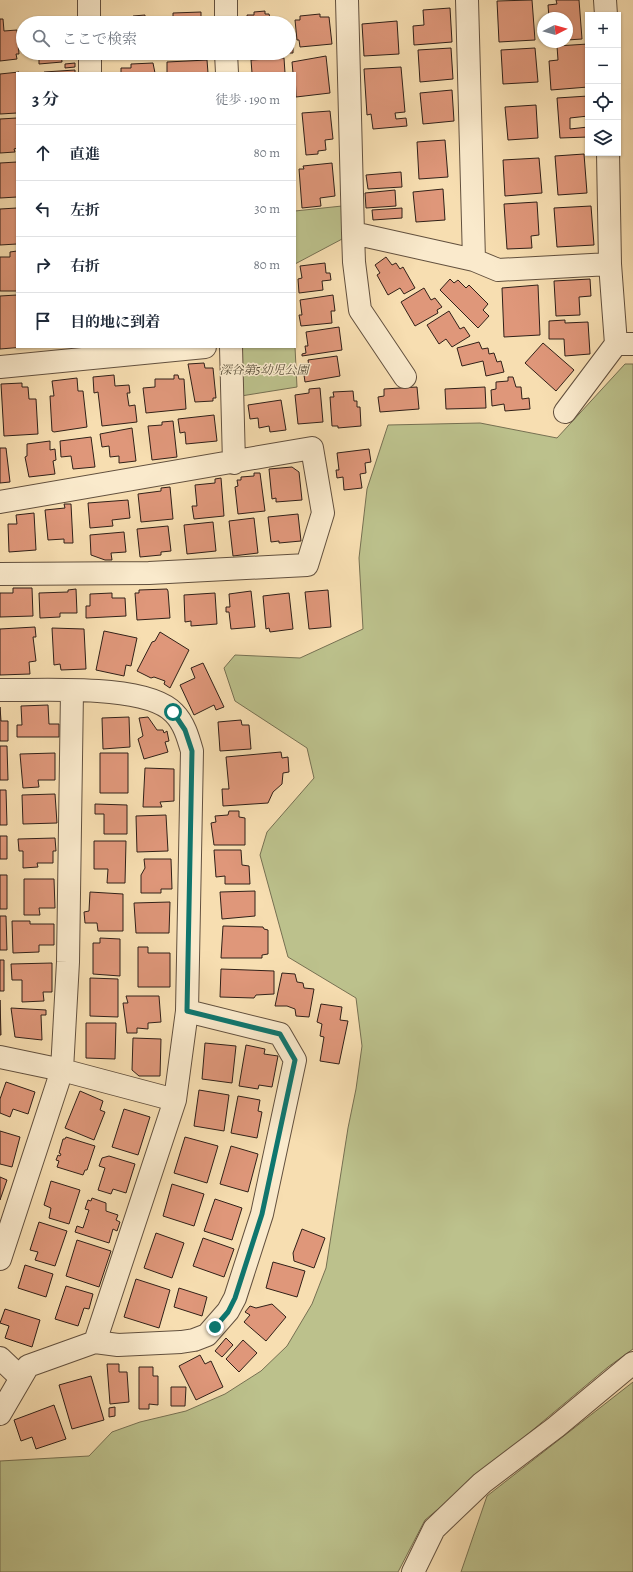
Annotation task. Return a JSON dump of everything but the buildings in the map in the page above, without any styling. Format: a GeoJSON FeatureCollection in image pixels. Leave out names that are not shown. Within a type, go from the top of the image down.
{"type":"FeatureCollection","features":[{"type":"Feature","properties":{"kind":"street"},"geometry":{"type":"LineString","coordinates":[[89,0],[89,16]]}},
{"type":"Feature","properties":{"kind":"street"},"geometry":{"type":"LineString","coordinates":[[226,0],[226,16]]}},
{"type":"Feature","properties":{"kind":"street"},"geometry":{"type":"LineString","coordinates":[[347,0],[354,262],[360,310],[405,377]]}},
{"type":"Feature","properties":{"kind":"street"},"geometry":{"type":"LineString","coordinates":[[467,0],[474,260]]}},
{"type":"Feature","properties":{"kind":"street"},"geometry":{"type":"LineString","coordinates":[[605,0],[606,12]]}},
{"type":"Feature","properties":{"kind":"street"},"geometry":{"type":"LineString","coordinates":[[90,60],[90,72]]}},
{"type":"Feature","properties":{"kind":"street"},"geometry":{"type":"LineString","coordinates":[[226,60],[227,72]]}},
{"type":"Feature","properties":{"kind":"street"},"geometry":{"type":"LineString","coordinates":[[564,412],[624,344],[610,264],[608,156]]}},
{"type":"Feature","properties":{"kind":"street"},"geometry":{"type":"LineString","coordinates":[[353,233],[474,260],[498,270],[610,264]]}},
{"type":"Feature","properties":{"kind":"street"},"geometry":{"type":"LineString","coordinates":[[0,368],[95,352],[183,348]]}},
{"type":"Feature","properties":{"kind":"street"},"geometry":{"type":"LineString","coordinates":[[232,348],[234,463]]}},
{"type":"Feature","properties":{"kind":"street"},"geometry":{"type":"LineString","coordinates":[[0,502],[234,463],[312,448],[323,513],[307,565],[149,574],[0,574]]}},
{"type":"Feature","properties":{"kind":"street"},"geometry":{"type":"LineString","coordinates":[[0,690],[111,692],[143,697],[173,712],[185,730],[192,751],[187,1011],[175,1100],[95,1342]]}},
{"type":"Feature","properties":{"kind":"street"},"geometry":{"type":"LineString","coordinates":[[0,1259],[62,1070],[68,962],[72,691]]}},
{"type":"Feature","properties":{"kind":"street"},"geometry":{"type":"LineString","coordinates":[[0,1414],[20,1377],[28,1366],[95,1342],[118,1345],[194,1340],[207,1335],[228,1312],[235,1298],[262,1214],[295,1060],[280,1034],[187,1011]]}},
{"type":"Feature","properties":{"kind":"street"},"geometry":{"type":"LineString","coordinates":[[0,1057],[62,1070],[175,1100]]}},
{"type":"Feature","properties":{"kind":"street"},"geometry":{"type":"LineString","coordinates":[[0,1358],[20,1377]]}},
{"type":"Feature","properties":{"kind":"street"},"geometry":{"type":"LineString","coordinates":[[413,1572],[434,1529],[482,1483],[544,1436],[633,1363]]}},
{"type":"Feature","properties":{"kind":"green space"},"geometry":{"type":"Polygon","coordinates":[[[342,206],[344,238],[296,263],[296,211],[342,206]]]}},
{"type":"Feature","properties":{"kind":"green space","name":"深谷第5幼児公園"},"geometry":{"type":"Polygon","coordinates":[[[241,348],[295,348],[297,387],[241,396],[241,348]]]}},
{"type":"Feature","properties":{"kind":"green space"},"geometry":{"type":"Polygon","coordinates":[[[625,364],[633,364],[633,1349],[608,1367],[425,1520],[398,1572],[0,1572],[0,1461],[89,1456],[112,1432],[140,1422],[186,1411],[225,1394],[261,1371],[287,1346],[312,1304],[326,1268],[362,1046],[356,998],[288,957],[260,855],[267,832],[314,778],[307,748],[235,701],[224,668],[235,655],[300,658],[363,629],[359,558],[367,489],[388,425],[480,423],[557,438],[625,364]]]}},
{"type":"Feature","properties":{"kind":"green space"},"geometry":{"type":"Polygon","coordinates":[[[633,1382],[633,1572],[461,1572],[487,1496],[633,1382]]]}},
{"type":"Feature","properties":{"kind":"route"},"geometry":{"type":"LineString","coordinates":[[173,712],[185,730],[192,751],[187,1011],[280,1034],[295,1060],[262,1214],[235,1298],[228,1312],[215,1327]]}}]}
